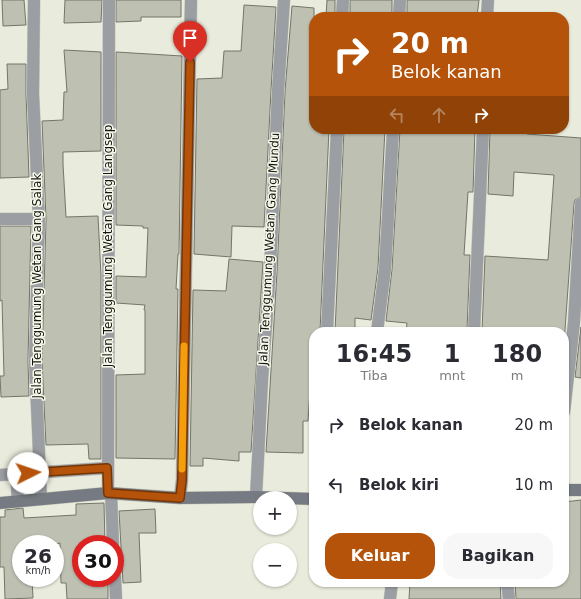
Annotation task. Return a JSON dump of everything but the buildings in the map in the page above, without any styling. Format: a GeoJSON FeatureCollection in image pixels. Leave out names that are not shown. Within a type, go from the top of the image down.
{"type":"FeatureCollection","features":[{"type":"Feature","properties":{"kind":"street","name":"Jalan Tenggumung Wetan Gang Salak"},"geometry":{"type":"LineString","coordinates":[[34,0],[33,94],[39,219],[36,360],[39,475],[41,496]]}},
{"type":"Feature","properties":{"kind":"street","name":"Jalan Tenggumung Wetan Gang Langsep"},"geometry":{"type":"LineString","coordinates":[[108,0],[107,468],[112,535]]}},
{"type":"Feature","properties":{"kind":"street"},"geometry":{"type":"LineString","coordinates":[[181,490],[191,0]]}},
{"type":"Feature","properties":{"kind":"street","name":"Jalan Tenggumung Wetan Gang Mundu"},"geometry":{"type":"LineString","coordinates":[[257,490],[284,0]]}},
{"type":"Feature","properties":{"kind":"street"},"geometry":{"type":"LineString","coordinates":[[342,12],[343,0]]}},
{"type":"Feature","properties":{"kind":"street"},"geometry":{"type":"LineString","coordinates":[[399,12],[400,0]]}},
{"type":"Feature","properties":{"kind":"street"},"geometry":{"type":"LineString","coordinates":[[487,12],[488,0]]}},
{"type":"Feature","properties":{"kind":"street"},"geometry":{"type":"LineString","coordinates":[[326,327],[336,134]]}},
{"type":"Feature","properties":{"kind":"street"},"geometry":{"type":"LineString","coordinates":[[379,327],[385,269],[393,134]]}},
{"type":"Feature","properties":{"kind":"street"},"geometry":{"type":"LineString","coordinates":[[474,327],[483,134]]}},
{"type":"Feature","properties":{"kind":"street"},"geometry":{"type":"LineString","coordinates":[[569,367],[574,322],[581,204]]}},
{"type":"Feature","properties":{"kind":"street"},"geometry":{"type":"LineString","coordinates":[[0,219],[39,219]]}},
{"type":"Feature","properties":{"kind":"street"},"geometry":{"type":"LineString","coordinates":[[0,475],[17,477],[107,468]]}},
{"type":"Feature","properties":{"kind":"street"},"geometry":{"type":"LineString","coordinates":[[17,477],[18,496]]}},
{"type":"Feature","properties":{"kind":"street"},"geometry":{"type":"LineString","coordinates":[[0,502],[18,496],[181,490],[257,490],[309,498]]}},
{"type":"Feature","properties":{"kind":"street"},"geometry":{"type":"LineString","coordinates":[[569,490],[581,490]]}},
{"type":"Feature","properties":{"kind":"street"},"geometry":{"type":"LineString","coordinates":[[115,587],[116,599]]}},
{"type":"Feature","properties":{"kind":"street"},"geometry":{"type":"LineString","coordinates":[[390,599],[391,587]]}},
{"type":"Feature","properties":{"kind":"street"},"geometry":{"type":"LineString","coordinates":[[508,587],[509,599]]}},
{"type":"Feature","properties":{"kind":"slow traffic"},"geometry":{"type":"LineString","coordinates":[[182,469],[184,346]]}},
{"type":"Feature","properties":{"kind":"route"},"geometry":{"type":"LineString","coordinates":[[28,473],[107,468],[108,493],[180,498],[182,480],[190,62]]}}]}
